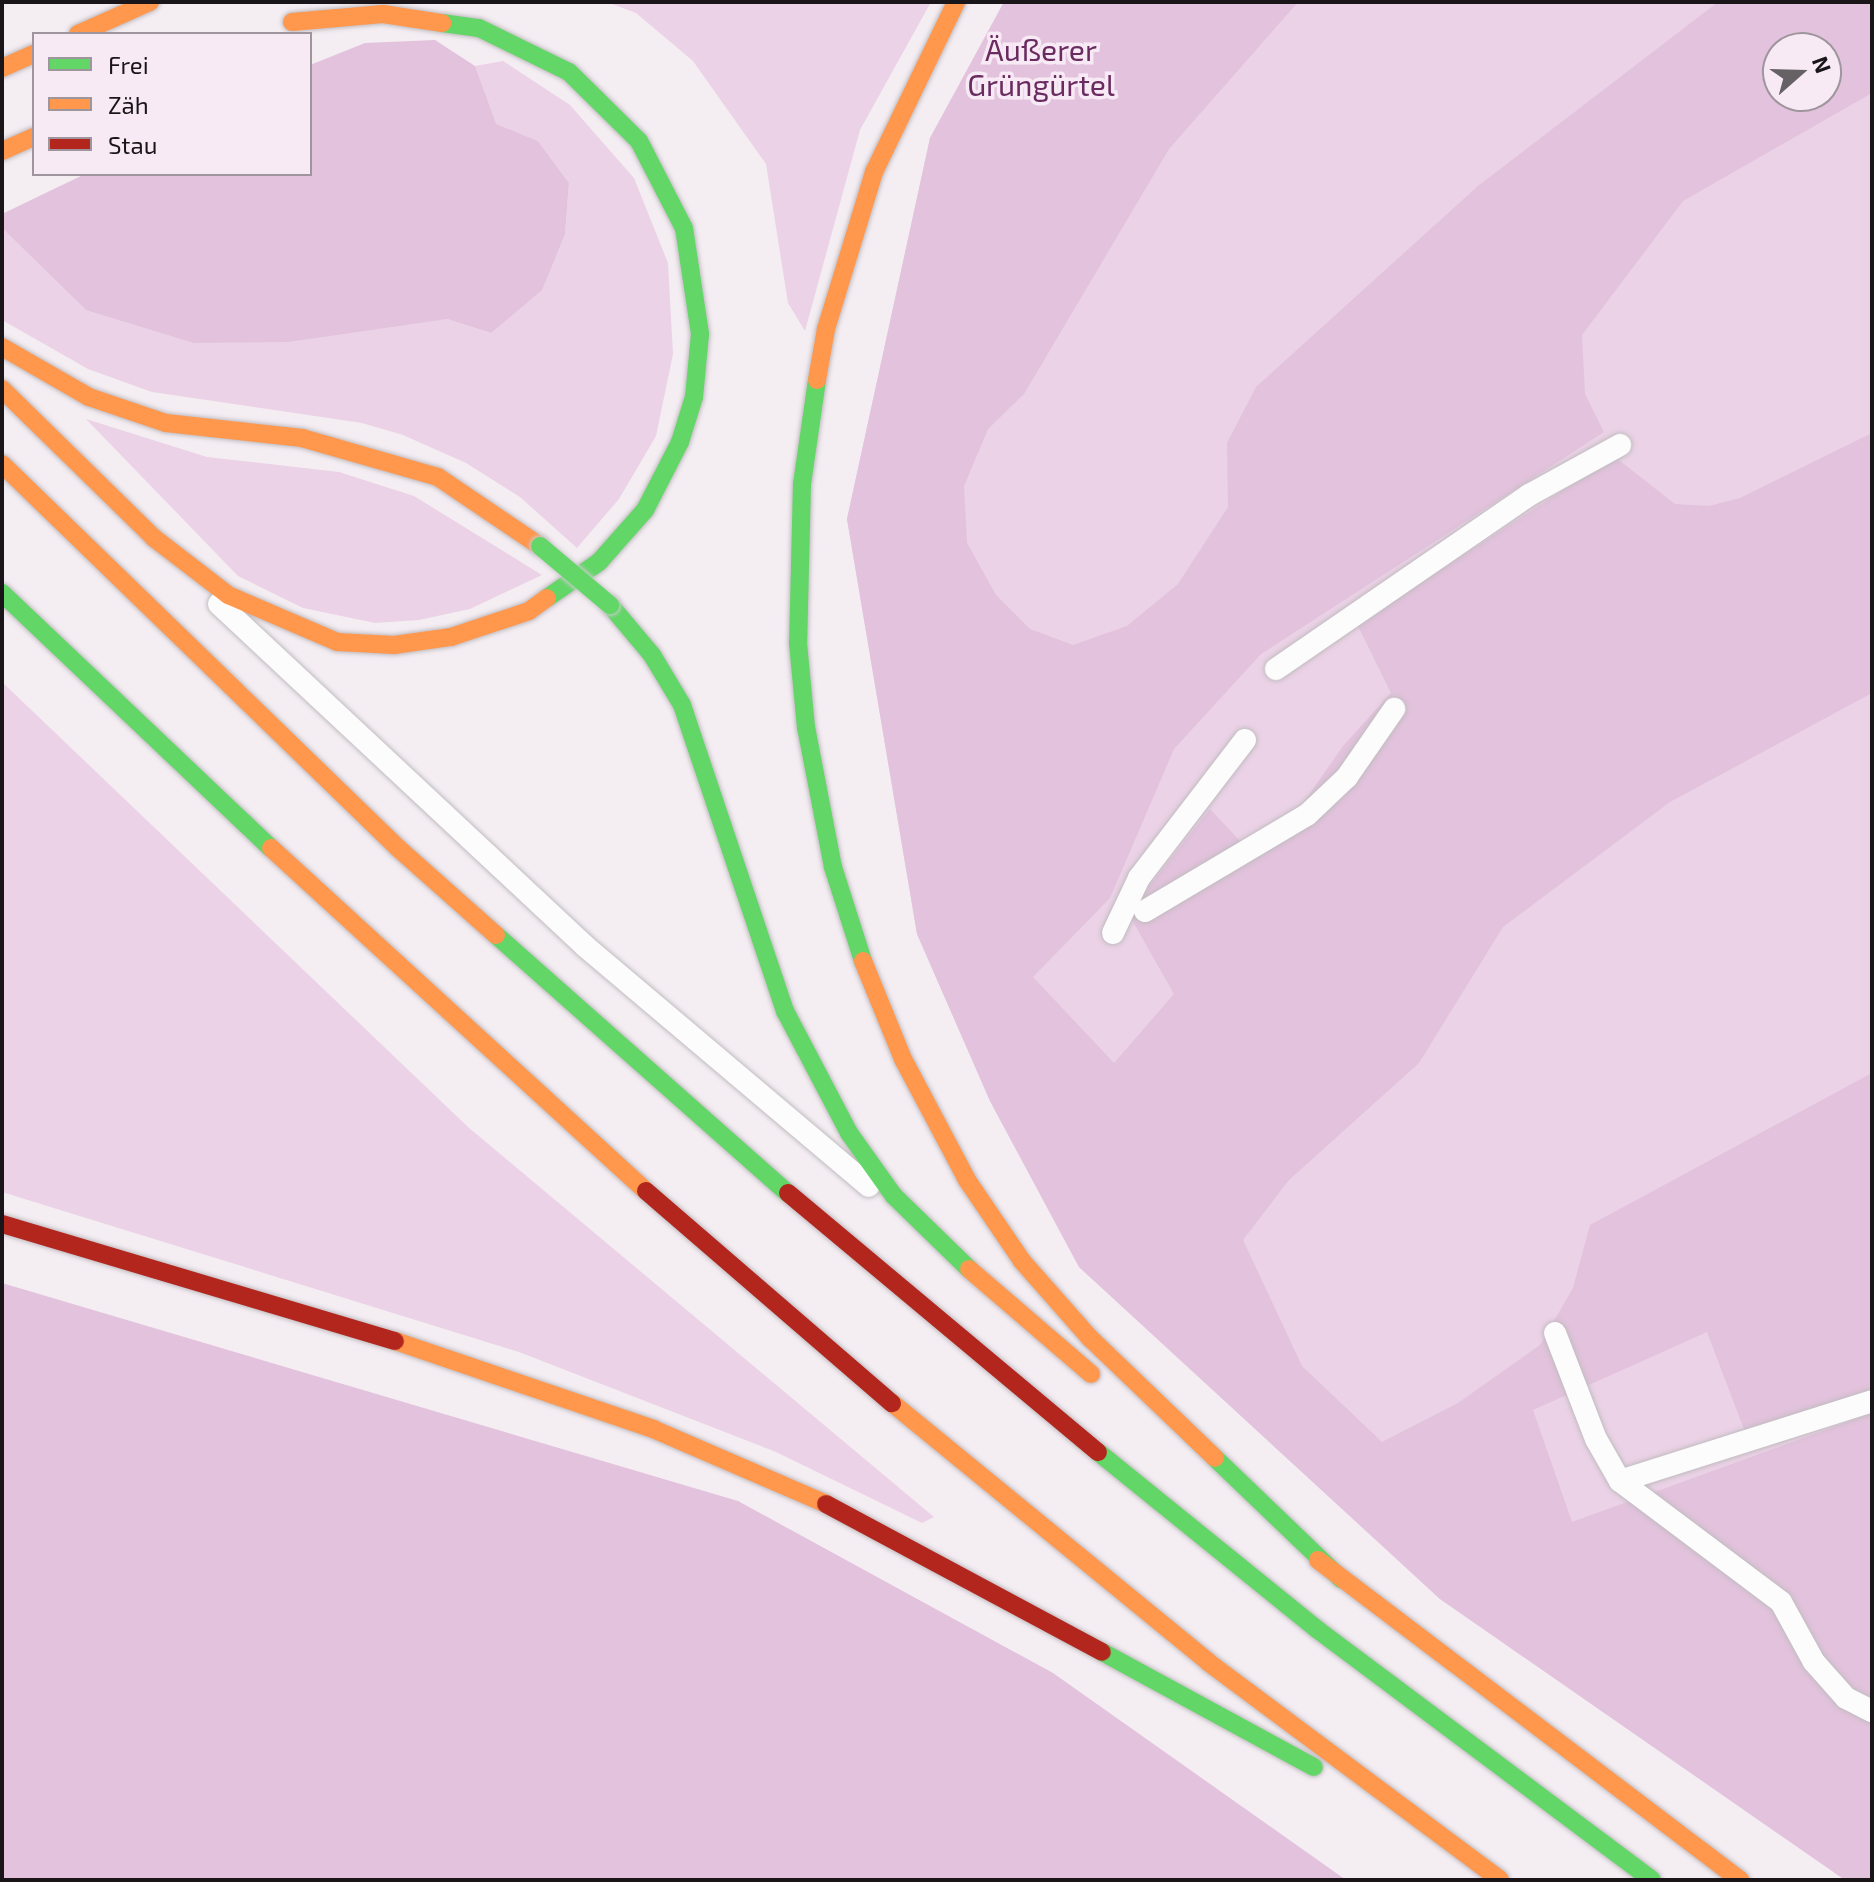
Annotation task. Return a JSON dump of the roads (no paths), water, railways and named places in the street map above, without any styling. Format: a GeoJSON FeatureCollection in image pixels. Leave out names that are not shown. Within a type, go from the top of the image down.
{"type":"FeatureCollection","features":[{"type":"Feature","properties":{"kind":"highway"},"geometry":{"type":"LineString","coordinates":[[82,32],[150,2]]}},
{"type":"Feature","properties":{"kind":"highway"},"geometry":{"type":"LineString","coordinates":[[2,389],[154,538],[228,595],[300,631],[337,642],[379,644],[451,637],[529,611],[599,562],[645,510],[680,442],[694,397],[700,334],[684,228],[639,141],[608,107],[569,72],[479,28],[383,14],[286,25],[332,2]]}},
{"type":"Feature","properties":{"kind":"highway"},"geometry":{"type":"LineString","coordinates":[[956,2],[874,172],[826,329],[808,442],[798,643],[806,727],[833,867],[875,997],[903,1059],[967,1180],[1022,1261],[1090,1338],[1341,1579]]}},
{"type":"Feature","properties":{"kind":"highway"},"geometry":{"type":"LineString","coordinates":[[2,68],[32,55]]}},
{"type":"Feature","properties":{"kind":"highway"},"geometry":{"type":"LineString","coordinates":[[2,151],[32,138]]}},
{"type":"Feature","properties":{"kind":"highway"},"geometry":{"type":"LineString","coordinates":[[2,347],[89,397],[166,423],[302,438],[438,477],[540,546],[610,605],[652,655],[682,705],[785,1011],[815,1076],[894,1196],[951,1253],[1111,1391]]}},
{"type":"Feature","properties":{"kind":"highway"},"geometry":{"type":"LineString","coordinates":[[2,464],[398,848],[908,1299],[1318,1630],[1652,1880]]}},
{"type":"Feature","properties":{"kind":"highway"},"geometry":{"type":"LineString","coordinates":[[2,593],[51,643],[480,1045],[832,1354],[1208,1662],[1500,1880]]}},
{"type":"Feature","properties":{"kind":"highway"},"geometry":{"type":"LineString","coordinates":[[2,607],[51,643]]}},
{"type":"Feature","properties":{"kind":"highway"},"geometry":{"type":"LineString","coordinates":[[2,1224],[477,1365],[668,1435],[835,1508],[1421,1822]]}},
{"type":"Feature","properties":{"kind":"highway"},"geometry":{"type":"LineString","coordinates":[[1146,1421],[1341,1579],[1740,1880]]}},
{"type":"Feature","properties":{"kind":"lane"},"geometry":{"type":"LineString","coordinates":[[1276,669],[1529,495],[1620,445]]}},
{"type":"Feature","properties":{"kind":"lane"},"geometry":{"type":"LineString","coordinates":[[154,538],[407,785],[550,916],[779,1115],[951,1253]]}},
{"type":"Feature","properties":{"kind":"lane"},"geometry":{"type":"LineString","coordinates":[[1145,911],[1307,815],[1347,777],[1394,709]]}},
{"type":"Feature","properties":{"kind":"lane"},"geometry":{"type":"LineString","coordinates":[[1113,933],[1139,878],[1245,740]]}},
{"type":"Feature","properties":{"kind":"lane"},"geometry":{"type":"LineString","coordinates":[[1555,1333],[1596,1439],[1620,1481],[1781,1602],[1814,1662],[1846,1698],[1872,1711]]}},
{"type":"Feature","properties":{"kind":"lane"},"geometry":{"type":"LineString","coordinates":[[1620,1481],[1872,1401]]}},
{"type":"Feature","properties":{"kind":"park label","name":"Äußerer Grüngürtel"},"geometry":{"type":"Point","coordinates":[1041,66]}}]}
